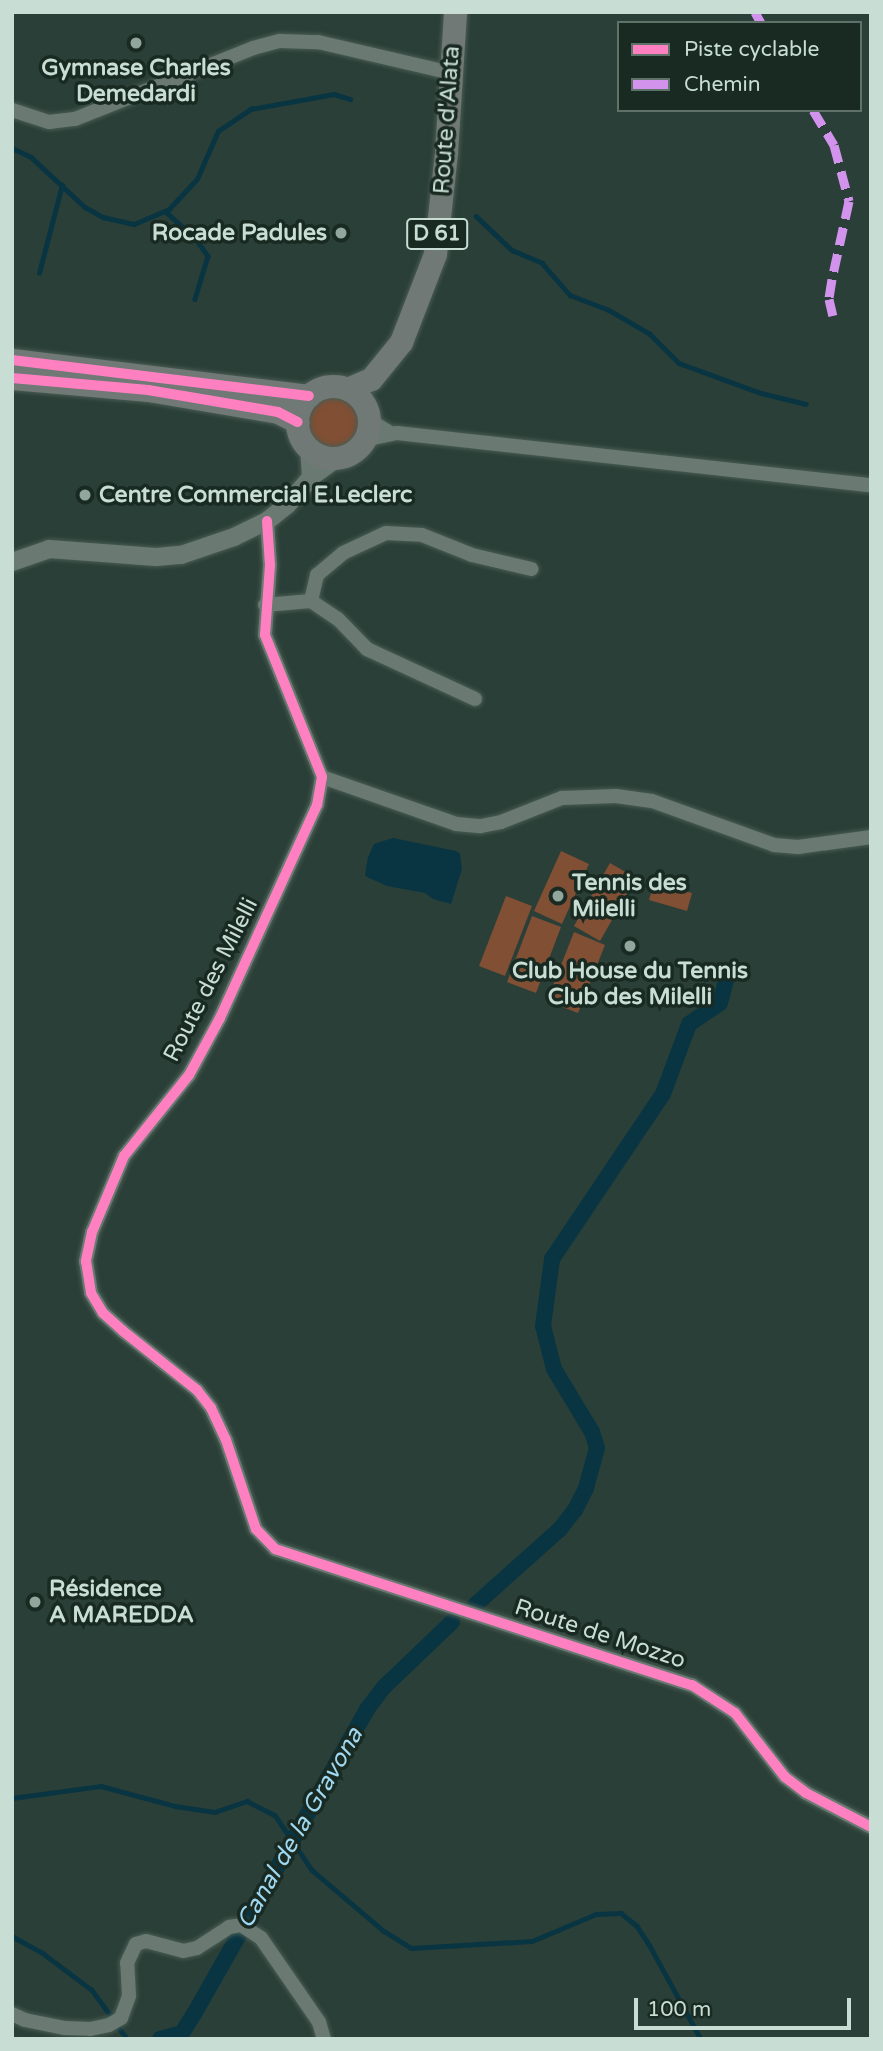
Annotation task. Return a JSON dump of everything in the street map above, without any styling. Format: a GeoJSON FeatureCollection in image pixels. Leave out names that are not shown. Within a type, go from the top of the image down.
{"type":"FeatureCollection","features":[{"type":"Feature","properties":{"kind":"main road","name":"Route d'Alata"},"geometry":{"type":"LineString","coordinates":[[361,413],[371,379],[401,342],[435,254],[445,167],[455,12]]}},
{"type":"Feature","properties":{"kind":"main road"},"geometry":{"type":"LineString","coordinates":[[12,360],[309,396]]}},
{"type":"Feature","properties":{"kind":"main road"},"geometry":{"type":"LineString","coordinates":[[12,378],[148,390],[278,412],[298,422]]}},
{"type":"Feature","properties":{"kind":"main road"},"geometry":{"type":"LineString","coordinates":[[327,387],[361,413],[358,448],[339,457],[328,457],[309,448],[299,432],[298,422],[303,403],[309,396],[327,387]]}},
{"type":"Feature","properties":{"kind":"street"},"geometry":{"type":"LineString","coordinates":[[12,110],[49,122],[75,119],[253,48],[280,41],[318,42],[451,74]]}},
{"type":"Feature","properties":{"kind":"street"},"geometry":{"type":"LineString","coordinates":[[361,413],[391,433],[871,485]]}},
{"type":"Feature","properties":{"kind":"street"},"geometry":{"type":"LineString","coordinates":[[309,448],[311,477]]}},
{"type":"Feature","properties":{"kind":"street"},"geometry":{"type":"LineString","coordinates":[[12,562],[49,549],[156,557],[181,555],[234,537],[267,521],[287,505],[311,477],[339,457]]}},
{"type":"Feature","properties":{"kind":"street","name":"Route des Milelli"},"geometry":{"type":"LineString","coordinates":[[267,521],[270,565],[265,604],[265,635],[311,745],[321,777],[317,805],[220,1018],[189,1075],[124,1156],[93,1232],[86,1261],[91,1293],[103,1313],[181,1375],[211,1408],[226,1440],[256,1529],[275,1549]]}},
{"type":"Feature","properties":{"kind":"street"},"geometry":{"type":"LineString","coordinates":[[311,601],[317,575],[343,553],[386,533],[422,535],[472,555],[531,569]]}},
{"type":"Feature","properties":{"kind":"street"},"geometry":{"type":"LineString","coordinates":[[265,604],[311,601],[338,619],[367,649],[475,699]]}},
{"type":"Feature","properties":{"kind":"street"},"geometry":{"type":"LineString","coordinates":[[321,777],[456,824],[481,826],[501,822],[562,798],[616,796],[652,801],[775,845],[798,847],[871,837]]}},
{"type":"Feature","properties":{"kind":"street","name":"Route de Mozzo"},"geometry":{"type":"LineString","coordinates":[[275,1549],[692,1685],[734,1713],[785,1777],[806,1793],[871,1827]]}},
{"type":"Feature","properties":{"kind":"street"},"geometry":{"type":"LineString","coordinates":[[12,2014],[24,2020],[65,2028],[114,2027],[129,1996],[127,1963],[136,1944],[146,1941],[183,1951],[197,1948],[229,1927],[241,1925],[261,1938],[318,2022],[324,2039]]}},
{"type":"Feature","properties":{"kind":"shaded area"},"geometry":{"type":"Polygon","coordinates":[[[334,397],[353,404],[360,423],[353,442],[334,449],[315,442],[308,423],[315,404],[334,397]]]}},
{"type":"Feature","properties":{"kind":"shaded area"},"geometry":{"type":"Polygon","coordinates":[[[561,851],[589,864],[562,924],[534,911],[561,851]]]}},
{"type":"Feature","properties":{"kind":"shaded area"},"geometry":{"type":"Polygon","coordinates":[[[610,863],[636,878],[600,941],[574,926],[610,863]]]}},
{"type":"Feature","properties":{"kind":"shaded area"},"geometry":{"type":"Polygon","coordinates":[[[654,883],[692,893],[687,911],[649,900],[654,883]]]}},
{"type":"Feature","properties":{"kind":"shaded area"},"geometry":{"type":"Polygon","coordinates":[[[506,896],[532,906],[505,976],[479,966],[506,896]]]}},
{"type":"Feature","properties":{"kind":"shaded area"},"geometry":{"type":"Polygon","coordinates":[[[532,916],[561,927],[536,993],[507,982],[532,916]]]}},
{"type":"Feature","properties":{"kind":"shaded area"},"geometry":{"type":"Polygon","coordinates":[[[574,932],[605,945],[578,1013],[547,1001],[574,932]]]}},
{"type":"Feature","properties":{"kind":"water"},"geometry":{"type":"Polygon","coordinates":[[[393,838],[460,854],[462,869],[451,904],[433,899],[425,893],[387,886],[365,876],[368,857],[374,844],[393,838]]]}},
{"type":"Feature","properties":{"kind":"waterway"},"geometry":{"type":"LineString","coordinates":[[12,148],[31,157],[85,207],[103,217],[134,224],[169,209],[197,179],[218,131],[251,109],[334,94],[350,99]]}},
{"type":"Feature","properties":{"kind":"waterway"},"geometry":{"type":"LineString","coordinates":[[39,273],[62,185]]}},
{"type":"Feature","properties":{"kind":"waterway"},"geometry":{"type":"LineString","coordinates":[[165,211],[196,239],[208,256],[195,299]]}},
{"type":"Feature","properties":{"kind":"waterway"},"geometry":{"type":"LineString","coordinates":[[476,216],[512,250],[542,263],[570,295],[609,310],[650,334],[679,363],[761,393],[806,404]]}},
{"type":"Feature","properties":{"kind":"waterway","name":"Canal de la Gravona"},"geometry":{"type":"LineString","coordinates":[[475,1605],[560,1529],[575,1510],[586,1488],[597,1448],[592,1432],[554,1369],[543,1326],[552,1259],[663,1094],[689,1024],[720,1003],[726,981]]}},
{"type":"Feature","properties":{"kind":"waterway","name":"Canal de la Gravona"},"geometry":{"type":"LineString","coordinates":[[160,2039],[182,2033],[194,2014],[368,1708],[384,1687],[452,1622]]}},
{"type":"Feature","properties":{"kind":"waterway"},"geometry":{"type":"LineString","coordinates":[[12,1798],[101,1786],[175,1806],[215,1812],[247,1801],[275,1815],[312,1870],[384,1931],[411,1948],[532,1941],[596,1914],[621,1913],[637,1926],[650,1946],[701,2039]]}},
{"type":"Feature","properties":{"kind":"waterway"},"geometry":{"type":"LineString","coordinates":[[12,1936],[44,1954],[92,1990],[112,2018]]}},
{"type":"Feature","properties":{"kind":"waterway"},"geometry":{"type":"LineString","coordinates":[[117,2025],[127,2039]]}},
{"type":"Feature","properties":{"kind":"marked path"},"geometry":{"type":"LineString","coordinates":[[755,12],[760,21]]}},
{"type":"Feature","properties":{"kind":"marked path"},"geometry":{"type":"LineString","coordinates":[[814,112],[834,145],[849,201],[829,299],[833,316]]}},
{"type":"Feature","properties":{"kind":"cycle path"},"geometry":{"type":"LineString","coordinates":[[12,360],[309,396]]}},
{"type":"Feature","properties":{"kind":"cycle path"},"geometry":{"type":"LineString","coordinates":[[12,378],[148,390],[278,412],[298,422]]}},
{"type":"Feature","properties":{"kind":"cycle path"},"geometry":{"type":"LineString","coordinates":[[267,521],[270,565],[265,635],[322,777],[317,805],[220,1018],[189,1075],[124,1156],[92,1232],[86,1261],[91,1293],[103,1313],[197,1390],[211,1408],[226,1440],[256,1529],[275,1549],[692,1685],[735,1713],[785,1777],[806,1793],[871,1827]]}},
{"type":"Feature","properties":{"kind":"place","name":"Gymnase Charles Demedardi"},"geometry":{"type":"Point","coordinates":[136,43]}},
{"type":"Feature","properties":{"kind":"place","name":"Rocade Padules"},"geometry":{"type":"Point","coordinates":[341,233]}},
{"type":"Feature","properties":{"kind":"place","name":"Centre Commercial E.Leclerc"},"geometry":{"type":"Point","coordinates":[85,495]}},
{"type":"Feature","properties":{"kind":"place","name":"Tennis des Milelli"},"geometry":{"type":"Point","coordinates":[558,896]}},
{"type":"Feature","properties":{"kind":"place","name":"Club House du Tennis Club des Milelli"},"geometry":{"type":"Point","coordinates":[630,946]}},
{"type":"Feature","properties":{"kind":"place","name":"Résidence A MAREDDA"},"geometry":{"type":"Point","coordinates":[35,1602]}}]}
